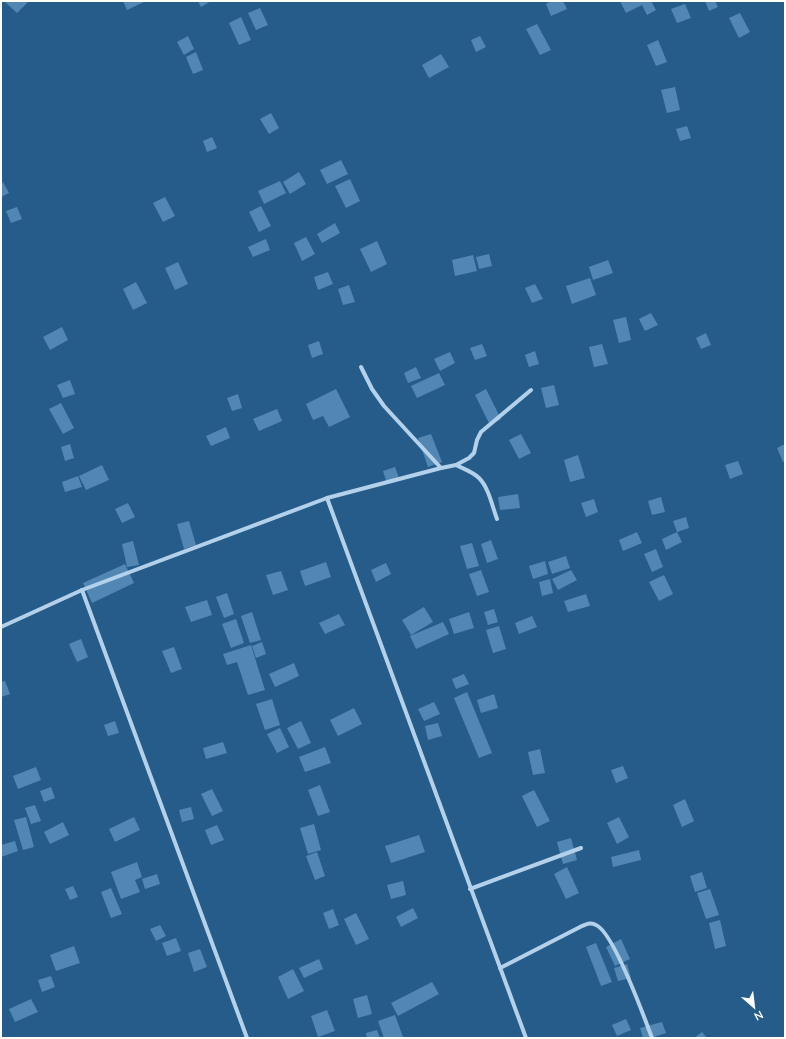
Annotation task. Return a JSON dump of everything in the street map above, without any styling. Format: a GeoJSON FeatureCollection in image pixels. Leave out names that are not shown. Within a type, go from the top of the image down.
{"type":"FeatureCollection","features":[{"type":"Feature","properties":{"kind":"street"},"geometry":{"type":"LineString","coordinates":[[361,367],[372,389],[384,406],[441,468]]}},
{"type":"Feature","properties":{"kind":"street"},"geometry":{"type":"LineString","coordinates":[[1,627],[82,590],[327,498],[456,465],[469,458],[474,453],[477,440],[481,432],[531,390]]}},
{"type":"Feature","properties":{"kind":"street"},"geometry":{"type":"LineString","coordinates":[[456,465],[469,471],[483,483],[488,492],[497,519]]}},
{"type":"Feature","properties":{"kind":"street"},"geometry":{"type":"LineString","coordinates":[[327,498],[526,1038]]}},
{"type":"Feature","properties":{"kind":"street"},"geometry":{"type":"LineString","coordinates":[[82,590],[247,1038]]}},
{"type":"Feature","properties":{"kind":"street"},"geometry":{"type":"LineString","coordinates":[[470,889],[581,848]]}},
{"type":"Feature","properties":{"kind":"street"},"geometry":{"type":"LineString","coordinates":[[500,968],[582,926],[590,923],[597,925],[602,930],[618,955],[652,1038]]}},
{"type":"Feature","properties":{"kind":"building"},"geometry":{"type":"Polygon","coordinates":[[[29,1],[17,13],[5,2],[29,1]]]}},
{"type":"Feature","properties":{"kind":"building"},"geometry":{"type":"Polygon","coordinates":[[[123,1],[146,1],[127,10],[123,1]]]}},
{"type":"Feature","properties":{"kind":"building"},"geometry":{"type":"Polygon","coordinates":[[[198,1],[211,1],[201,7],[198,1]]]}},
{"type":"Feature","properties":{"kind":"building"},"geometry":{"type":"Polygon","coordinates":[[[551,1],[563,1],[567,9],[551,16],[546,4],[551,1]]]}},
{"type":"Feature","properties":{"kind":"building"},"geometry":{"type":"Polygon","coordinates":[[[620,1],[651,1],[656,10],[647,15],[642,5],[626,13],[620,1]]]}},
{"type":"Feature","properties":{"kind":"building"},"geometry":{"type":"Polygon","coordinates":[[[705,1],[715,1],[718,7],[709,11],[705,1]]]}},
{"type":"Feature","properties":{"kind":"building"},"geometry":{"type":"Polygon","coordinates":[[[685,4],[691,18],[677,23],[671,9],[685,4]]]}},
{"type":"Feature","properties":{"kind":"building"},"geometry":{"type":"Polygon","coordinates":[[[260,8],[268,25],[256,30],[248,13],[260,8]]]}},
{"type":"Feature","properties":{"kind":"building"},"geometry":{"type":"Polygon","coordinates":[[[740,13],[750,32],[739,38],[729,18],[740,13]]]}},
{"type":"Feature","properties":{"kind":"building"},"geometry":{"type":"Polygon","coordinates":[[[241,17],[251,40],[239,45],[229,23],[241,17]]]}},
{"type":"Feature","properties":{"kind":"building"},"geometry":{"type":"Polygon","coordinates":[[[537,24],[551,50],[540,55],[526,29],[537,24]]]}},
{"type":"Feature","properties":{"kind":"building"},"geometry":{"type":"Polygon","coordinates":[[[188,36],[194,49],[184,55],[177,42],[188,36]]]}},
{"type":"Feature","properties":{"kind":"building"},"geometry":{"type":"Polygon","coordinates":[[[480,36],[486,47],[476,52],[471,40],[480,36]]]}},
{"type":"Feature","properties":{"kind":"building"},"geometry":{"type":"Polygon","coordinates":[[[658,40],[667,62],[656,66],[647,45],[658,40]]]}},
{"type":"Feature","properties":{"kind":"building"},"geometry":{"type":"Polygon","coordinates":[[[196,52],[203,70],[193,74],[186,57],[196,52]]]}},
{"type":"Feature","properties":{"kind":"building"},"geometry":{"type":"Polygon","coordinates":[[[441,54],[449,67],[429,78],[422,65],[441,54]]]}},
{"type":"Feature","properties":{"kind":"building"},"geometry":{"type":"Polygon","coordinates":[[[675,87],[680,110],[667,113],[661,90],[675,87]]]}},
{"type":"Feature","properties":{"kind":"building"},"geometry":{"type":"Polygon","coordinates":[[[271,113],[279,128],[269,134],[260,119],[271,113]]]}},
{"type":"Feature","properties":{"kind":"building"},"geometry":{"type":"Polygon","coordinates":[[[687,126],[691,138],[680,141],[676,129],[687,126]]]}},
{"type":"Feature","properties":{"kind":"building"},"geometry":{"type":"Polygon","coordinates":[[[212,137],[217,148],[207,152],[203,141],[212,137]]]}},
{"type":"Feature","properties":{"kind":"building"},"geometry":{"type":"Polygon","coordinates":[[[341,160],[348,174],[327,184],[320,170],[341,160]]]}},
{"type":"Feature","properties":{"kind":"building"},"geometry":{"type":"Polygon","coordinates":[[[299,172],[306,184],[290,194],[283,182],[299,172]]]}},
{"type":"Feature","properties":{"kind":"building"},"geometry":{"type":"Polygon","coordinates":[[[350,179],[360,201],[346,208],[335,186],[350,179]]]}},
{"type":"Feature","properties":{"kind":"building"},"geometry":{"type":"Polygon","coordinates":[[[280,181],[286,193],[264,204],[258,191],[280,181]]]}},
{"type":"Feature","properties":{"kind":"building"},"geometry":{"type":"Polygon","coordinates":[[[3,182],[9,193],[1,197],[1,183],[3,182]]]}},
{"type":"Feature","properties":{"kind":"building"},"geometry":{"type":"Polygon","coordinates":[[[165,197],[175,216],[163,222],[153,203],[165,197]]]}},
{"type":"Feature","properties":{"kind":"building"},"geometry":{"type":"Polygon","coordinates":[[[261,206],[271,226],[259,232],[249,212],[261,206]]]}},
{"type":"Feature","properties":{"kind":"building"},"geometry":{"type":"Polygon","coordinates":[[[17,207],[22,219],[11,223],[6,211],[17,207]]]}},
{"type":"Feature","properties":{"kind":"building"},"geometry":{"type":"Polygon","coordinates":[[[335,223],[340,233],[322,243],[317,234],[335,223]]]}},
{"type":"Feature","properties":{"kind":"building"},"geometry":{"type":"Polygon","coordinates":[[[306,237],[315,254],[302,261],[294,243],[306,237]]]}},
{"type":"Feature","properties":{"kind":"building"},"geometry":{"type":"Polygon","coordinates":[[[266,239],[270,250],[253,257],[248,247],[266,239]]]}},
{"type":"Feature","properties":{"kind":"building"},"geometry":{"type":"Polygon","coordinates":[[[377,241],[387,264],[371,272],[360,249],[377,241]]]}},
{"type":"Feature","properties":{"kind":"building"},"geometry":{"type":"Polygon","coordinates":[[[489,254],[492,266],[479,269],[476,257],[489,254]]]}},
{"type":"Feature","properties":{"kind":"building"},"geometry":{"type":"Polygon","coordinates":[[[473,255],[477,271],[455,276],[452,260],[473,255]]]}},
{"type":"Feature","properties":{"kind":"building"},"geometry":{"type":"Polygon","coordinates":[[[608,260],[613,273],[593,280],[589,267],[608,260]]]}},
{"type":"Feature","properties":{"kind":"building"},"geometry":{"type":"Polygon","coordinates":[[[178,262],[188,284],[175,290],[165,268],[178,262]]]}},
{"type":"Feature","properties":{"kind":"building"},"geometry":{"type":"Polygon","coordinates":[[[328,272],[333,284],[318,290],[314,277],[328,272]]]}},
{"type":"Feature","properties":{"kind":"building"},"geometry":{"type":"Polygon","coordinates":[[[590,278],[596,295],[572,304],[566,286],[590,278]]]}},
{"type":"Feature","properties":{"kind":"building"},"geometry":{"type":"Polygon","coordinates":[[[136,282],[147,303],[133,310],[123,289],[136,282]]]}},
{"type":"Feature","properties":{"kind":"building"},"geometry":{"type":"Polygon","coordinates":[[[535,284],[543,299],[532,303],[525,288],[535,284]]]}},
{"type":"Feature","properties":{"kind":"building"},"geometry":{"type":"Polygon","coordinates":[[[349,285],[355,302],[343,305],[338,289],[349,285]]]}},
{"type":"Feature","properties":{"kind":"building"},"geometry":{"type":"Polygon","coordinates":[[[651,313],[658,325],[645,331],[639,319],[651,313]]]}},
{"type":"Feature","properties":{"kind":"building"},"geometry":{"type":"Polygon","coordinates":[[[626,317],[631,340],[619,343],[613,320],[626,317]]]}},
{"type":"Feature","properties":{"kind":"building"},"geometry":{"type":"Polygon","coordinates":[[[62,327],[68,340],[50,350],[43,337],[62,327]]]}},
{"type":"Feature","properties":{"kind":"building"},"geometry":{"type":"Polygon","coordinates":[[[706,333],[711,345],[701,349],[696,338],[706,333]]]}},
{"type":"Feature","properties":{"kind":"building"},"geometry":{"type":"Polygon","coordinates":[[[319,341],[323,354],[312,358],[308,345],[319,341]]]}},
{"type":"Feature","properties":{"kind":"building"},"geometry":{"type":"Polygon","coordinates":[[[482,344],[487,356],[475,360],[470,348],[482,344]]]}},
{"type":"Feature","properties":{"kind":"building"},"geometry":{"type":"Polygon","coordinates":[[[602,344],[608,364],[594,367],[589,347],[602,344]]]}},
{"type":"Feature","properties":{"kind":"building"},"geometry":{"type":"Polygon","coordinates":[[[535,351],[539,364],[529,367],[525,355],[535,351]]]}},
{"type":"Feature","properties":{"kind":"building"},"geometry":{"type":"Polygon","coordinates":[[[450,352],[455,363],[440,371],[434,359],[450,352]]]}},
{"type":"Feature","properties":{"kind":"building"},"geometry":{"type":"Polygon","coordinates":[[[416,367],[421,378],[408,383],[404,373],[416,367]]]}},
{"type":"Feature","properties":{"kind":"building"},"geometry":{"type":"Polygon","coordinates":[[[439,373],[445,385],[417,398],[411,386],[439,373]]]}},
{"type":"Feature","properties":{"kind":"building"},"geometry":{"type":"Polygon","coordinates":[[[70,380],[75,394],[63,398],[57,385],[70,380]]]}},
{"type":"Feature","properties":{"kind":"building"},"geometry":{"type":"Polygon","coordinates":[[[554,385],[559,405],[546,408],[541,388],[554,385]]]}},
{"type":"Feature","properties":{"kind":"building"},"geometry":{"type":"Polygon","coordinates":[[[336,389],[350,417],[329,427],[323,416],[313,420],[306,404],[336,389]]]}},
{"type":"Feature","properties":{"kind":"building"},"geometry":{"type":"Polygon","coordinates":[[[486,389],[501,419],[490,425],[475,395],[486,389]]]}},
{"type":"Feature","properties":{"kind":"building"},"geometry":{"type":"Polygon","coordinates":[[[238,394],[242,408],[232,411],[227,398],[238,394]]]}},
{"type":"Feature","properties":{"kind":"building"},"geometry":{"type":"Polygon","coordinates":[[[61,403],[74,428],[63,434],[49,409],[61,403]]]}},
{"type":"Feature","properties":{"kind":"building"},"geometry":{"type":"Polygon","coordinates":[[[277,409],[282,421],[259,431],[253,419],[277,409]]]}},
{"type":"Feature","properties":{"kind":"building"},"geometry":{"type":"Polygon","coordinates":[[[226,427],[230,438],[211,446],[206,436],[226,427]]]}},
{"type":"Feature","properties":{"kind":"building"},"geometry":{"type":"Polygon","coordinates":[[[431,434],[442,462],[428,467],[418,438],[431,434]]]}},
{"type":"Feature","properties":{"kind":"building"},"geometry":{"type":"Polygon","coordinates":[[[521,434],[531,453],[519,459],[509,440],[521,434]]]}},
{"type":"Feature","properties":{"kind":"building"},"geometry":{"type":"Polygon","coordinates":[[[70,444],[74,458],[65,461],[61,447],[70,444]]]}},
{"type":"Feature","properties":{"kind":"building"},"geometry":{"type":"Polygon","coordinates":[[[785,444],[785,461],[783,462],[777,448],[785,444]]]}},
{"type":"Feature","properties":{"kind":"building"},"geometry":{"type":"Polygon","coordinates":[[[578,455],[585,478],[570,482],[564,460],[578,455]]]}},
{"type":"Feature","properties":{"kind":"building"},"geometry":{"type":"Polygon","coordinates":[[[738,461],[743,474],[730,479],[725,465],[738,461]]]}},
{"type":"Feature","properties":{"kind":"building"},"geometry":{"type":"Polygon","coordinates":[[[102,465],[109,480],[86,490],[79,476],[102,465]]]}},
{"type":"Feature","properties":{"kind":"building"},"geometry":{"type":"Polygon","coordinates":[[[395,467],[399,478],[387,483],[383,471],[395,467]]]}},
{"type":"Feature","properties":{"kind":"building"},"geometry":{"type":"Polygon","coordinates":[[[78,476],[82,487],[65,492],[62,482],[78,476]]]}},
{"type":"Feature","properties":{"kind":"building"},"geometry":{"type":"Polygon","coordinates":[[[518,494],[520,508],[500,510],[498,497],[518,494]]]}},
{"type":"Feature","properties":{"kind":"building"},"geometry":{"type":"Polygon","coordinates":[[[661,497],[665,512],[652,515],[648,501],[661,497]]]}},
{"type":"Feature","properties":{"kind":"building"},"geometry":{"type":"Polygon","coordinates":[[[594,499],[598,512],[586,517],[581,503],[594,499]]]}},
{"type":"Feature","properties":{"kind":"building"},"geometry":{"type":"Polygon","coordinates":[[[128,503],[135,517],[122,523],[115,509],[128,503]]]}},
{"type":"Feature","properties":{"kind":"building"},"geometry":{"type":"Polygon","coordinates":[[[686,517],[689,528],[677,532],[673,521],[686,517]]]}},
{"type":"Feature","properties":{"kind":"building"},"geometry":{"type":"Polygon","coordinates":[[[189,521],[196,545],[184,549],[177,524],[189,521]]]}},
{"type":"Feature","properties":{"kind":"building"},"geometry":{"type":"Polygon","coordinates":[[[637,532],[642,543],[623,551],[619,540],[637,532]]]}},
{"type":"Feature","properties":{"kind":"building"},"geometry":{"type":"Polygon","coordinates":[[[677,532],[682,542],[666,550],[662,539],[677,532]]]}},
{"type":"Feature","properties":{"kind":"building"},"geometry":{"type":"Polygon","coordinates":[[[491,540],[498,559],[487,563],[481,544],[491,540]]]}},
{"type":"Feature","properties":{"kind":"building"},"geometry":{"type":"Polygon","coordinates":[[[133,541],[139,565],[127,567],[122,544],[133,541]]]}},
{"type":"Feature","properties":{"kind":"building"},"geometry":{"type":"Polygon","coordinates":[[[472,543],[479,566],[467,569],[460,546],[472,543]]]}},
{"type":"Feature","properties":{"kind":"building"},"geometry":{"type":"Polygon","coordinates":[[[656,549],[663,567],[652,572],[644,554],[656,549]]]}},
{"type":"Feature","properties":{"kind":"building"},"geometry":{"type":"Polygon","coordinates":[[[566,556],[570,568],[552,574],[548,562],[566,556]]]}},
{"type":"Feature","properties":{"kind":"building"},"geometry":{"type":"Polygon","coordinates":[[[545,561],[548,574],[533,579],[529,566],[545,561]]]}},
{"type":"Feature","properties":{"kind":"building"},"geometry":{"type":"Polygon","coordinates":[[[326,562],[331,577],[305,586],[300,571],[326,562]]]}},
{"type":"Feature","properties":{"kind":"building"},"geometry":{"type":"Polygon","coordinates":[[[386,563],[391,574],[376,582],[371,570],[386,563]]]}},
{"type":"Feature","properties":{"kind":"building"},"geometry":{"type":"Polygon","coordinates":[[[125,564],[134,583],[92,603],[83,583],[125,564]]]}},
{"type":"Feature","properties":{"kind":"building"},"geometry":{"type":"Polygon","coordinates":[[[481,570],[489,592],[477,596],[469,574],[481,570]]]}},
{"type":"Feature","properties":{"kind":"building"},"geometry":{"type":"Polygon","coordinates":[[[571,570],[577,580],[558,590],[552,579],[571,570]]]}},
{"type":"Feature","properties":{"kind":"building"},"geometry":{"type":"Polygon","coordinates":[[[281,571],[288,590],[273,595],[266,575],[281,571]]]}},
{"type":"Feature","properties":{"kind":"building"},"geometry":{"type":"Polygon","coordinates":[[[664,575],[673,594],[659,601],[649,582],[664,575]]]}},
{"type":"Feature","properties":{"kind":"building"},"geometry":{"type":"Polygon","coordinates":[[[550,579],[553,593],[542,596],[539,582],[550,579]]]}},
{"type":"Feature","properties":{"kind":"building"},"geometry":{"type":"Polygon","coordinates":[[[227,593],[234,614],[224,618],[216,597],[227,593]]]}},
{"type":"Feature","properties":{"kind":"building"},"geometry":{"type":"Polygon","coordinates":[[[586,594],[590,606],[568,612],[564,601],[586,594]]]}},
{"type":"Feature","properties":{"kind":"building"},"geometry":{"type":"Polygon","coordinates":[[[207,600],[212,615],[191,622],[185,607],[207,600]]]}},
{"type":"Feature","properties":{"kind":"building"},"geometry":{"type":"Polygon","coordinates":[[[424,607],[433,622],[411,635],[402,620],[424,607]]]}},
{"type":"Feature","properties":{"kind":"building"},"geometry":{"type":"Polygon","coordinates":[[[494,609],[498,622],[488,625],[484,612],[494,609]]]}},
{"type":"Feature","properties":{"kind":"building"},"geometry":{"type":"Polygon","coordinates":[[[252,612],[261,640],[250,643],[241,616],[252,612]]]}},
{"type":"Feature","properties":{"kind":"building"},"geometry":{"type":"Polygon","coordinates":[[[469,612],[474,628],[454,634],[449,619],[469,612]]]}},
{"type":"Feature","properties":{"kind":"building"},"geometry":{"type":"Polygon","coordinates":[[[339,614],[345,625],[325,634],[319,623],[339,614]]]}},
{"type":"Feature","properties":{"kind":"building"},"geometry":{"type":"Polygon","coordinates":[[[532,616],[537,627],[519,634],[515,623],[532,616]]]}},
{"type":"Feature","properties":{"kind":"building"},"geometry":{"type":"Polygon","coordinates":[[[236,619],[244,643],[231,648],[222,624],[236,619]]]}},
{"type":"Feature","properties":{"kind":"building"},"geometry":{"type":"Polygon","coordinates":[[[443,622],[449,634],[416,649],[410,636],[443,622]]]}},
{"type":"Feature","properties":{"kind":"building"},"geometry":{"type":"Polygon","coordinates":[[[499,626],[506,649],[493,653],[486,630],[499,626]]]}},
{"type":"Feature","properties":{"kind":"building"},"geometry":{"type":"Polygon","coordinates":[[[81,639],[88,657],[77,662],[69,644],[81,639]]]}},
{"type":"Feature","properties":{"kind":"building"},"geometry":{"type":"Polygon","coordinates":[[[262,642],[266,654],[256,658],[252,646],[262,642]]]}},
{"type":"Feature","properties":{"kind":"building"},"geometry":{"type":"Polygon","coordinates":[[[251,645],[265,690],[248,695],[237,662],[227,665],[223,654],[251,645]]]}},
{"type":"Feature","properties":{"kind":"building"},"geometry":{"type":"Polygon","coordinates":[[[174,647],[182,669],[171,673],[162,651],[174,647]]]}},
{"type":"Feature","properties":{"kind":"building"},"geometry":{"type":"Polygon","coordinates":[[[294,663],[299,676],[275,687],[269,674],[294,663]]]}},
{"type":"Feature","properties":{"kind":"building"},"geometry":{"type":"Polygon","coordinates":[[[464,674],[469,684],[456,689],[452,679],[464,674]]]}},
{"type":"Feature","properties":{"kind":"building"},"geometry":{"type":"Polygon","coordinates":[[[5,681],[10,694],[1,697],[1,682],[5,681]]]}},
{"type":"Feature","properties":{"kind":"building"},"geometry":{"type":"Polygon","coordinates":[[[467,692],[492,753],[479,758],[454,698],[467,692]]]}},
{"type":"Feature","properties":{"kind":"building"},"geometry":{"type":"Polygon","coordinates":[[[494,694],[498,708],[481,713],[477,700],[494,694]]]}},
{"type":"Feature","properties":{"kind":"building"},"geometry":{"type":"Polygon","coordinates":[[[272,699],[280,725],[265,730],[256,704],[272,699]]]}},
{"type":"Feature","properties":{"kind":"building"},"geometry":{"type":"Polygon","coordinates":[[[434,702],[440,714],[424,721],[418,709],[434,702]]]}},
{"type":"Feature","properties":{"kind":"building"},"geometry":{"type":"Polygon","coordinates":[[[354,708],[362,724],[338,736],[330,720],[354,708]]]}},
{"type":"Feature","properties":{"kind":"building"},"geometry":{"type":"Polygon","coordinates":[[[115,721],[119,733],[108,736],[104,725],[115,721]]]}},
{"type":"Feature","properties":{"kind":"building"},"geometry":{"type":"Polygon","coordinates":[[[301,721],[311,743],[298,749],[287,728],[301,721]]]}},
{"type":"Feature","properties":{"kind":"building"},"geometry":{"type":"Polygon","coordinates":[[[438,723],[442,736],[428,740],[425,726],[438,723]]]}},
{"type":"Feature","properties":{"kind":"building"},"geometry":{"type":"Polygon","coordinates":[[[280,728],[289,747],[277,753],[267,734],[280,728]]]}},
{"type":"Feature","properties":{"kind":"building"},"geometry":{"type":"Polygon","coordinates":[[[223,742],[227,753],[206,759],[203,748],[223,742]]]}},
{"type":"Feature","properties":{"kind":"building"},"geometry":{"type":"Polygon","coordinates":[[[325,747],[331,763],[305,772],[299,757],[325,747]]]}},
{"type":"Feature","properties":{"kind":"building"},"geometry":{"type":"Polygon","coordinates":[[[540,749],[545,773],[533,775],[528,752],[540,749]]]}},
{"type":"Feature","properties":{"kind":"building"},"geometry":{"type":"Polygon","coordinates":[[[623,766],[628,778],[616,783],[611,770],[623,766]]]}},
{"type":"Feature","properties":{"kind":"building"},"geometry":{"type":"Polygon","coordinates":[[[36,767],[41,780],[18,789],[13,776],[36,767]]]}},
{"type":"Feature","properties":{"kind":"building"},"geometry":{"type":"Polygon","coordinates":[[[320,785],[330,812],[318,816],[308,790],[320,785]]]}},
{"type":"Feature","properties":{"kind":"building"},"geometry":{"type":"Polygon","coordinates":[[[51,787],[55,798],[44,802],[40,791],[51,787]]]}},
{"type":"Feature","properties":{"kind":"building"},"geometry":{"type":"Polygon","coordinates":[[[212,789],[223,811],[212,816],[201,794],[212,789]]]}},
{"type":"Feature","properties":{"kind":"building"},"geometry":{"type":"Polygon","coordinates":[[[534,790],[550,821],[537,827],[522,796],[534,790]]]}},
{"type":"Feature","properties":{"kind":"building"},"geometry":{"type":"Polygon","coordinates":[[[685,799],[694,821],[682,827],[673,805],[685,799]]]}},
{"type":"Feature","properties":{"kind":"building"},"geometry":{"type":"Polygon","coordinates":[[[35,805],[41,821],[31,824],[25,808],[35,805]]]}},
{"type":"Feature","properties":{"kind":"building"},"geometry":{"type":"Polygon","coordinates":[[[191,807],[194,819],[182,822],[179,810],[191,807]]]}},
{"type":"Feature","properties":{"kind":"building"},"geometry":{"type":"Polygon","coordinates":[[[26,817],[34,847],[23,850],[14,820],[26,817]]]}},
{"type":"Feature","properties":{"kind":"building"},"geometry":{"type":"Polygon","coordinates":[[[134,817],[140,830],[115,842],[109,829],[134,817]]]}},
{"type":"Feature","properties":{"kind":"building"},"geometry":{"type":"Polygon","coordinates":[[[619,817],[629,837],[617,844],[607,823],[619,817]]]}},
{"type":"Feature","properties":{"kind":"building"},"geometry":{"type":"Polygon","coordinates":[[[63,822],[69,835],[50,844],[44,832],[63,822]]]}},
{"type":"Feature","properties":{"kind":"building"},"geometry":{"type":"Polygon","coordinates":[[[314,824],[321,850],[308,854],[300,828],[314,824]]]}},
{"type":"Feature","properties":{"kind":"building"},"geometry":{"type":"Polygon","coordinates":[[[217,825],[224,840],[211,845],[205,830],[217,825]]]}},
{"type":"Feature","properties":{"kind":"building"},"geometry":{"type":"Polygon","coordinates":[[[419,835],[425,852],[391,863],[385,846],[419,835]]]}},
{"type":"Feature","properties":{"kind":"building"},"geometry":{"type":"Polygon","coordinates":[[[571,838],[577,860],[563,864],[557,842],[571,838]]]}},
{"type":"Feature","properties":{"kind":"building"},"geometry":{"type":"Polygon","coordinates":[[[15,841],[18,851],[1,857],[1,845],[15,841]]]}},
{"type":"Feature","properties":{"kind":"building"},"geometry":{"type":"Polygon","coordinates":[[[639,850],[641,860],[613,867],[611,857],[639,850]]]}},
{"type":"Feature","properties":{"kind":"building"},"geometry":{"type":"Polygon","coordinates":[[[317,852],[325,876],[315,880],[306,856],[317,852]]]}},
{"type":"Feature","properties":{"kind":"building"},"geometry":{"type":"Polygon","coordinates":[[[137,862],[142,877],[135,880],[140,892],[121,899],[111,872],[137,862]]]}},
{"type":"Feature","properties":{"kind":"building"},"geometry":{"type":"Polygon","coordinates":[[[567,867],[579,893],[566,899],[554,874],[567,867]]]}},
{"type":"Feature","properties":{"kind":"building"},"geometry":{"type":"Polygon","coordinates":[[[702,872],[707,888],[695,892],[690,876],[702,872]]]}},
{"type":"Feature","properties":{"kind":"building"},"geometry":{"type":"Polygon","coordinates":[[[157,874],[160,884],[145,889],[142,879],[157,874]]]}},
{"type":"Feature","properties":{"kind":"building"},"geometry":{"type":"Polygon","coordinates":[[[403,881],[406,895],[391,899],[387,885],[403,881]]]}},
{"type":"Feature","properties":{"kind":"building"},"geometry":{"type":"Polygon","coordinates":[[[73,886],[78,897],[70,900],[65,889],[73,886]]]}},
{"type":"Feature","properties":{"kind":"building"},"geometry":{"type":"Polygon","coordinates":[[[111,888],[122,914],[111,918],[101,892],[111,888]]]}},
{"type":"Feature","properties":{"kind":"building"},"geometry":{"type":"Polygon","coordinates":[[[710,889],[719,915],[706,919],[697,893],[710,889]]]}},
{"type":"Feature","properties":{"kind":"building"},"geometry":{"type":"Polygon","coordinates":[[[413,908],[418,918],[401,927],[396,917],[413,908]]]}},
{"type":"Feature","properties":{"kind":"building"},"geometry":{"type":"Polygon","coordinates":[[[333,909],[339,925],[329,929],[323,913],[333,909]]]}},
{"type":"Feature","properties":{"kind":"building"},"geometry":{"type":"Polygon","coordinates":[[[356,913],[369,939],[356,945],[344,919],[356,913]]]}},
{"type":"Feature","properties":{"kind":"building"},"geometry":{"type":"Polygon","coordinates":[[[720,920],[726,946],[715,949],[709,923],[720,920]]]}},
{"type":"Feature","properties":{"kind":"building"},"geometry":{"type":"Polygon","coordinates":[[[160,925],[166,936],[156,941],[150,929],[160,925]]]}},
{"type":"Feature","properties":{"kind":"building"},"geometry":{"type":"Polygon","coordinates":[[[176,938],[181,951],[167,956],[162,943],[176,938]]]}},
{"type":"Feature","properties":{"kind":"building"},"geometry":{"type":"Polygon","coordinates":[[[621,939],[630,959],[615,966],[606,947],[621,939]]]}},
{"type":"Feature","properties":{"kind":"building"},"geometry":{"type":"Polygon","coordinates":[[[596,943],[612,982],[601,986],[586,947],[596,943]]]}},
{"type":"Feature","properties":{"kind":"building"},"geometry":{"type":"Polygon","coordinates":[[[74,946],[80,963],[56,971],[50,955],[74,946]]]}},
{"type":"Feature","properties":{"kind":"building"},"geometry":{"type":"Polygon","coordinates":[[[200,949],[207,967],[194,972],[188,953],[200,949]]]}},
{"type":"Feature","properties":{"kind":"building"},"geometry":{"type":"Polygon","coordinates":[[[319,959],[323,969],[304,978],[299,968],[319,959]]]}},
{"type":"Feature","properties":{"kind":"building"},"geometry":{"type":"Polygon","coordinates":[[[627,964],[631,978],[618,981],[614,968],[627,964]]]}},
{"type":"Feature","properties":{"kind":"building"},"geometry":{"type":"Polygon","coordinates":[[[293,969],[304,991],[288,999],[278,977],[293,969]]]}},
{"type":"Feature","properties":{"kind":"building"},"geometry":{"type":"Polygon","coordinates":[[[51,976],[55,987],[42,992],[38,980],[51,976]]]}},
{"type":"Feature","properties":{"kind":"building"},"geometry":{"type":"Polygon","coordinates":[[[432,982],[439,994],[398,1016],[391,1003],[432,982]]]}},
{"type":"Feature","properties":{"kind":"building"},"geometry":{"type":"Polygon","coordinates":[[[367,995],[372,1014],[358,1018],[353,999],[367,995]]]}},
{"type":"Feature","properties":{"kind":"building"},"geometry":{"type":"Polygon","coordinates":[[[31,999],[38,1012],[15,1022],[9,1009],[31,999]]]}},
{"type":"Feature","properties":{"kind":"building"},"geometry":{"type":"Polygon","coordinates":[[[327,1010],[335,1031],[318,1037],[311,1016],[327,1010]]]}},
{"type":"Feature","properties":{"kind":"building"},"geometry":{"type":"Polygon","coordinates":[[[395,1015],[403,1037],[384,1038],[378,1021],[395,1015]]]}},
{"type":"Feature","properties":{"kind":"building"},"geometry":{"type":"Polygon","coordinates":[[[626,1019],[631,1030],[617,1036],[612,1025],[626,1019]]]}},
{"type":"Feature","properties":{"kind":"building"},"geometry":{"type":"Polygon","coordinates":[[[662,1022],[666,1033],[651,1038],[643,1038],[640,1028],[662,1022]]]}},
{"type":"Feature","properties":{"kind":"building"},"geometry":{"type":"Polygon","coordinates":[[[377,1030],[380,1038],[367,1038],[366,1033],[377,1030]]]}},
{"type":"Feature","properties":{"kind":"building"},"geometry":{"type":"Polygon","coordinates":[[[702,1032],[707,1038],[694,1038],[702,1032]]]}}]}
